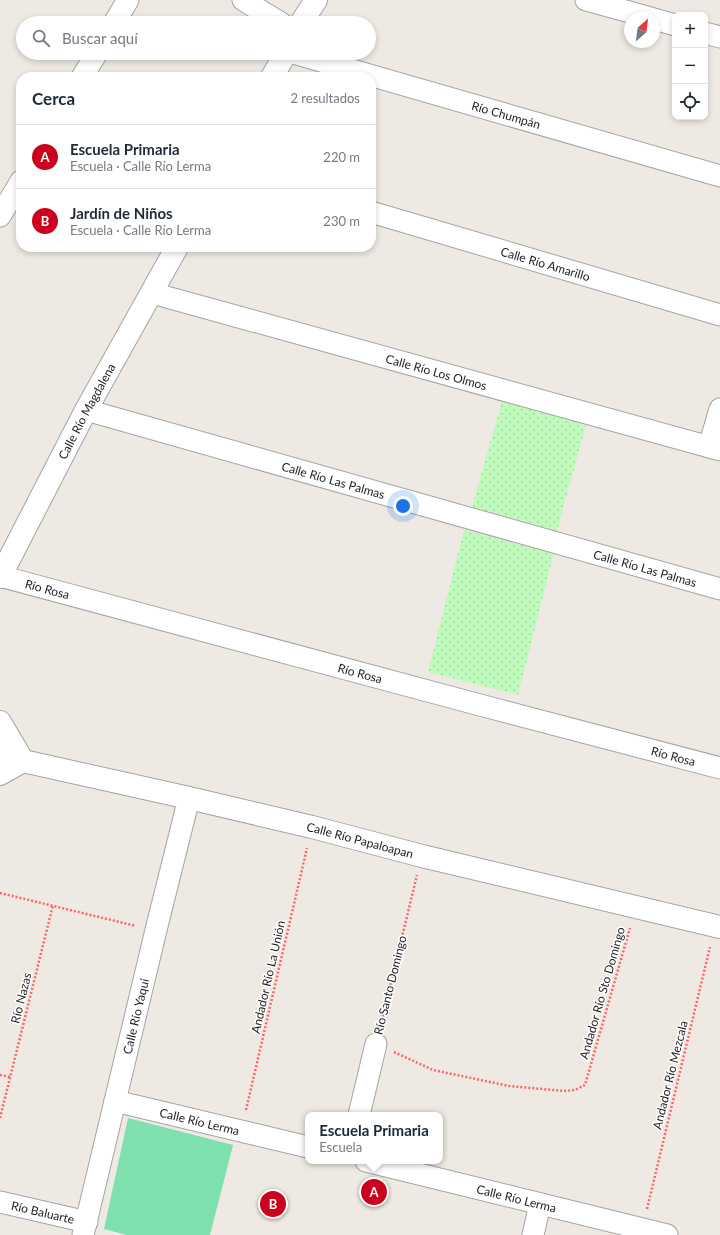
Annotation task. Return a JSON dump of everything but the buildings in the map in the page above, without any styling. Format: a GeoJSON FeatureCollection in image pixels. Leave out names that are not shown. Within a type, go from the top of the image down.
{"type":"FeatureCollection","features":[{"type":"Feature","properties":{"kind":"street"},"geometry":{"type":"LineString","coordinates":[[118,16],[128,0]]}},
{"type":"Feature","properties":{"kind":"street"},"geometry":{"type":"LineString","coordinates":[[243,0],[269,16]]}},
{"type":"Feature","properties":{"kind":"street"},"geometry":{"type":"LineString","coordinates":[[306,16],[316,0]]}},
{"type":"Feature","properties":{"kind":"street"},"geometry":{"type":"LineString","coordinates":[[586,0],[629,12]]}},
{"type":"Feature","properties":{"kind":"street"},"geometry":{"type":"LineString","coordinates":[[660,21],[672,24]]}},
{"type":"Feature","properties":{"kind":"street"},"geometry":{"type":"LineString","coordinates":[[708,34],[720,37]]}},
{"type":"Feature","properties":{"kind":"street"},"geometry":{"type":"LineString","coordinates":[[85,72],[92,60]]}},
{"type":"Feature","properties":{"kind":"street"},"geometry":{"type":"LineString","coordinates":[[275,72],[282,60]]}},
{"type":"Feature","properties":{"kind":"street","name":"Río Chumpán"},"geometry":{"type":"LineString","coordinates":[[317,60],[359,72]]}},
{"type":"Feature","properties":{"kind":"street","name":"Río Chumpán"},"geometry":{"type":"LineString","coordinates":[[376,77],[720,176]]}},
{"type":"Feature","properties":{"kind":"street"},"geometry":{"type":"LineString","coordinates":[[0,216],[16,189]]}},
{"type":"Feature","properties":{"kind":"street","name":"Calle Río Amarillo"},"geometry":{"type":"LineString","coordinates":[[376,213],[720,315]]}},
{"type":"Feature","properties":{"kind":"street","name":"Calle Río Magdalena"},"geometry":{"type":"LineString","coordinates":[[0,576],[86,410],[174,252]]}},
{"type":"Feature","properties":{"kind":"street","name":"Calle Río Los Olmos"},"geometry":{"type":"LineString","coordinates":[[152,293],[715,449]]}},
{"type":"Feature","properties":{"kind":"street"},"geometry":{"type":"LineString","coordinates":[[715,449],[720,409]]}},
{"type":"Feature","properties":{"kind":"street","name":"Calle Río Las Palmas"},"geometry":{"type":"LineString","coordinates":[[86,410],[720,589]]}},
{"type":"Feature","properties":{"kind":"street","name":"Río Rosa"},"geometry":{"type":"LineString","coordinates":[[0,576],[720,768]]}},
{"type":"Feature","properties":{"kind":"street"},"geometry":{"type":"LineString","coordinates":[[0,722],[23,761],[0,774]]}},
{"type":"Feature","properties":{"kind":"street","name":"Calle Río Papaloapan"},"geometry":{"type":"LineString","coordinates":[[0,755],[312,827],[422,856],[718,927]]}},
{"type":"Feature","properties":{"kind":"street","name":"Calle Río Yaqui"},"geometry":{"type":"LineString","coordinates":[[85,1229],[189,798]]}},
{"type":"Feature","properties":{"kind":"street","name":"Río Santo Domingo"},"geometry":{"type":"LineString","coordinates":[[360,1112],[376,1044]]}},
{"type":"Feature","properties":{"kind":"street","name":"Calle Río Lerma"},"geometry":{"type":"LineString","coordinates":[[115,1101],[305,1146]]}},
{"type":"Feature","properties":{"kind":"street","name":"Calle Río Lerma"},"geometry":{"type":"LineString","coordinates":[[378,1164],[667,1235]]}},
{"type":"Feature","properties":{"kind":"street","name":"Río Baluarte"},"geometry":{"type":"LineString","coordinates":[[0,1202],[85,1229]]}},
{"type":"Feature","properties":{"kind":"street"},"geometry":{"type":"LineString","coordinates":[[533,1235],[540,1204]]}},
{"type":"Feature","properties":{"kind":"path","name":"Andador Río La Unión"},"geometry":{"type":"LineString","coordinates":[[241,1130],[312,827]]}},
{"type":"Feature","properties":{"kind":"path","name":"Río Santo Domingo"},"geometry":{"type":"LineString","coordinates":[[376,1044],[422,856]]}},
{"type":"Feature","properties":{"kind":"path"},"geometry":{"type":"LineString","coordinates":[[0,893],[156,930]]}},
{"type":"Feature","properties":{"kind":"path","name":"Río Nazas"},"geometry":{"type":"LineString","coordinates":[[0,1118],[53,906]]}},
{"type":"Feature","properties":{"kind":"path","name":"Andador Río Sto Domingo"},"geometry":{"type":"LineString","coordinates":[[376,1044],[433,1070],[509,1086],[564,1091],[575,1090],[585,1085],[636,907]]}},
{"type":"Feature","properties":{"kind":"path","name":"Andador Río Mezcala"},"geometry":{"type":"LineString","coordinates":[[642,1229],[718,927]]}},
{"type":"Feature","properties":{"kind":"path"},"geometry":{"type":"LineString","coordinates":[[0,1075],[10,1077]]}},
{"type":"Feature","properties":{"kind":"green space"},"geometry":{"type":"Polygon","coordinates":[[[503,397],[587,421],[557,531],[472,507],[503,397]]]}},
{"type":"Feature","properties":{"kind":"green space"},"geometry":{"type":"Polygon","coordinates":[[[464,530],[554,553],[518,695],[428,672],[464,530]]]}},
{"type":"Feature","properties":{"kind":"green space"},"geometry":{"type":"Polygon","coordinates":[[[128,1118],[233,1145],[210,1235],[127,1235],[104,1229],[128,1118]]]}},
{"type":"Feature","properties":{"kind":"place","name":"Escuela Primaria"},"geometry":{"type":"Point","coordinates":[374,1192]}},
{"type":"Feature","properties":{"kind":"place","name":"Jardín de Niños"},"geometry":{"type":"Point","coordinates":[273,1204]}}]}
